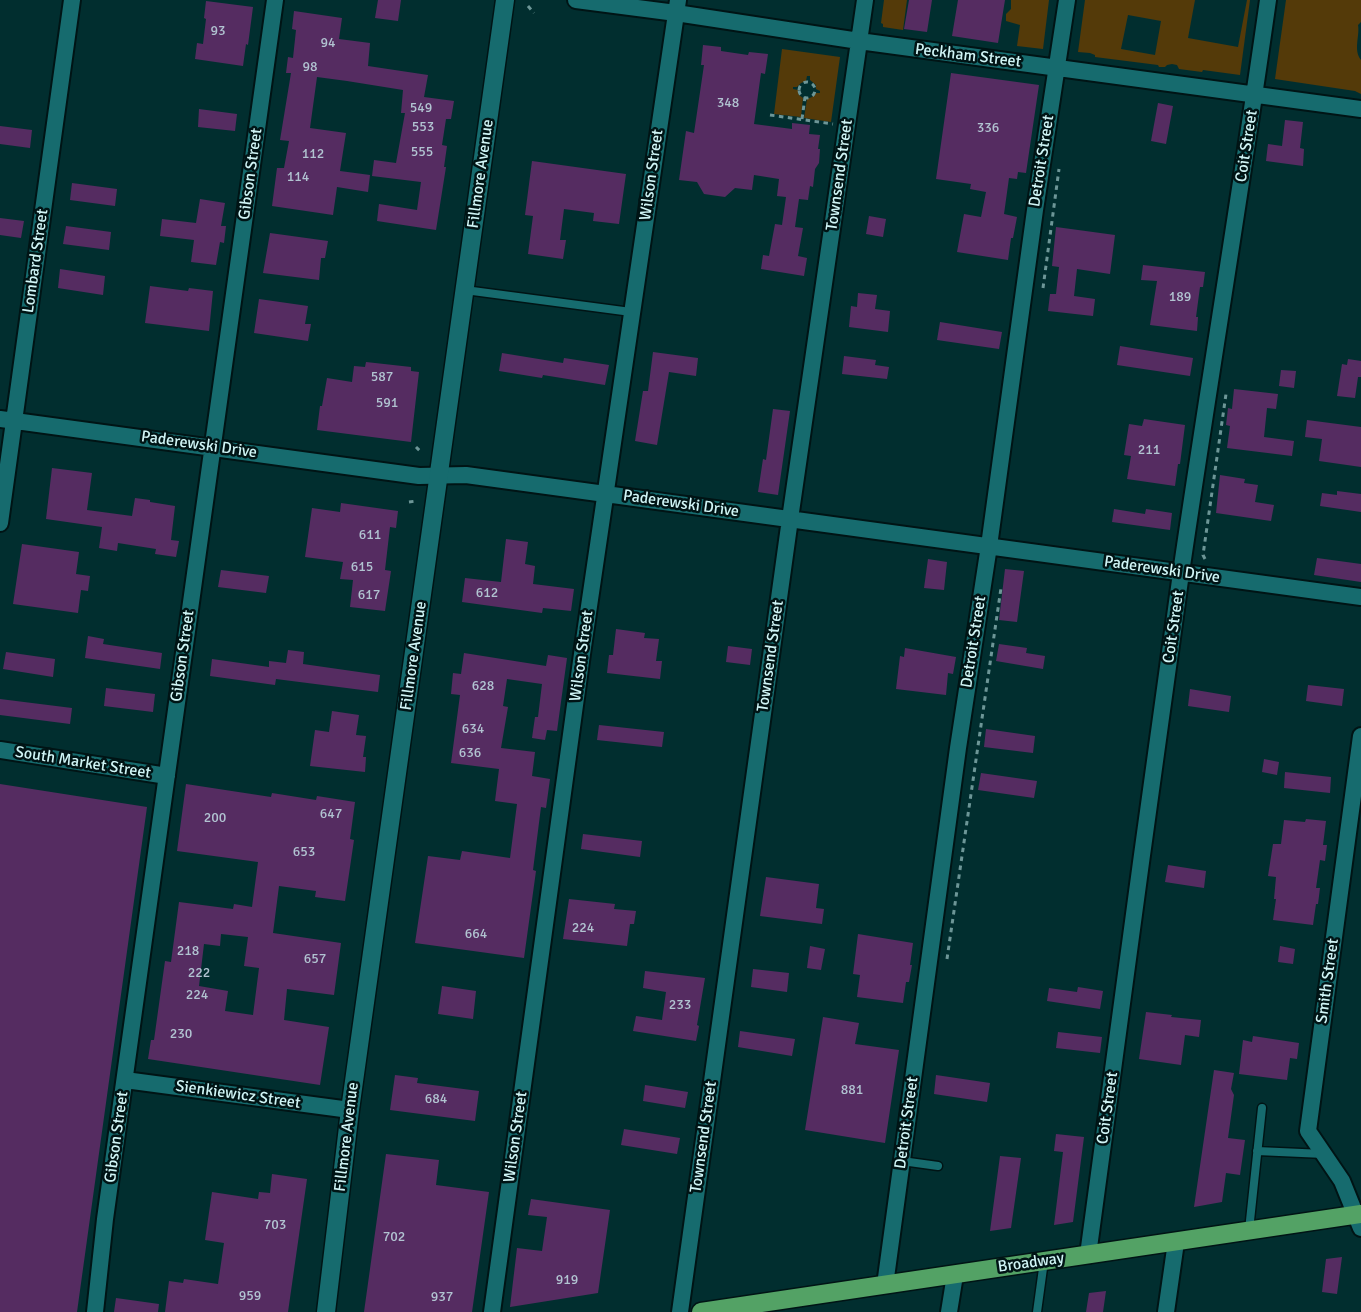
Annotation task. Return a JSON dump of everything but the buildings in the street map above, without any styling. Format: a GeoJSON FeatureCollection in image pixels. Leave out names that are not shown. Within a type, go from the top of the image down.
{"type":"FeatureCollection","features":[{"type":"Feature","properties":{"kind":"main road","name":"Broadway"},"geometry":{"type":"LineString","coordinates":[[710,1311],[1249,1231],[1359,1219]]}},
{"type":"Feature","properties":{"kind":"street","name":"Lombard Street"},"geometry":{"type":"LineString","coordinates":[[0,523],[7,420],[72,0]]}},
{"type":"Feature","properties":{"kind":"street","name":"Gibson Street"},"geometry":{"type":"LineString","coordinates":[[95,1312],[105,1219],[275,0]]}},
{"type":"Feature","properties":{"kind":"street","name":"Fillmore Avenue"},"geometry":{"type":"LineString","coordinates":[[326,1312],[350,1110],[505,0]]}},
{"type":"Feature","properties":{"kind":"street","name":"Peckham Street"},"geometry":{"type":"LineString","coordinates":[[576,0],[677,7],[859,41],[1361,110]]}},
{"type":"Feature","properties":{"kind":"street","name":"Townsend Street"},"geometry":{"type":"LineString","coordinates":[[680,1312],[790,519],[865,0]]}},
{"type":"Feature","properties":{"kind":"street","name":"Detroit Street"},"geometry":{"type":"LineString","coordinates":[[885,1285],[958,748],[1067,0]]}},
{"type":"Feature","properties":{"kind":"street","name":"Coit Street"},"geometry":{"type":"LineString","coordinates":[[1088,1255],[1181,572],[1268,0]]}},
{"type":"Feature","properties":{"kind":"street","name":"Wilson Street"},"geometry":{"type":"LineString","coordinates":[[492,1312],[581,665],[677,7]]}},
{"type":"Feature","properties":{"kind":"street","name":"Paderewski Drive"},"geometry":{"type":"LineString","coordinates":[[7,420],[419,476],[466,475],[1361,597]]}},
{"type":"Feature","properties":{"kind":"street","name":"Smith Street"},"geometry":{"type":"LineString","coordinates":[[1359,1219],[1342,1181],[1308,1131],[1361,736]]}},
{"type":"Feature","properties":{"kind":"street","name":"South Market Street"},"geometry":{"type":"LineString","coordinates":[[0,750],[167,776]]}},
{"type":"Feature","properties":{"kind":"street","name":"Sienkiewicz Street"},"geometry":{"type":"LineString","coordinates":[[125,1080],[350,1110]]}},
{"type":"Feature","properties":{"kind":"street"},"geometry":{"type":"LineString","coordinates":[[1166,1312],[1176,1242]]}},
{"type":"Feature","properties":{"kind":"street"},"geometry":{"type":"LineString","coordinates":[[950,1312],[955,1275]]}},
{"type":"Feature","properties":{"kind":"lane"},"geometry":{"type":"LineString","coordinates":[[465,290],[632,312]]}},
{"type":"Feature","properties":{"kind":"lane"},"geometry":{"type":"LineString","coordinates":[[1249,1231],[1262,1108]]}},
{"type":"Feature","properties":{"kind":"lane"},"geometry":{"type":"LineString","coordinates":[[1257,1150],[1324,1154]]}},
{"type":"Feature","properties":{"kind":"lane"},"geometry":{"type":"LineString","coordinates":[[902,1161],[938,1166]]}},
{"type":"Feature","properties":{"kind":"lane"},"geometry":{"type":"LineString","coordinates":[[1037,1312],[1044,1261]]}},
{"type":"Feature","properties":{"kind":"path"},"geometry":{"type":"LineString","coordinates":[[528,6],[534,13]]}},
{"type":"Feature","properties":{"kind":"path"},"geometry":{"type":"LineString","coordinates":[[808,82],[809,77]]}},
{"type":"Feature","properties":{"kind":"path"},"geometry":{"type":"LineString","coordinates":[[808,82],[813,86],[814,91],[810,97],[805,97],[801,95],[799,89],[802,83],[808,82]]}},
{"type":"Feature","properties":{"kind":"path"},"geometry":{"type":"LineString","coordinates":[[794,88],[799,89]]}},
{"type":"Feature","properties":{"kind":"path"},"geometry":{"type":"LineString","coordinates":[[814,91],[820,92]]}},
{"type":"Feature","properties":{"kind":"path"},"geometry":{"type":"LineString","coordinates":[[802,119],[805,97]]}},
{"type":"Feature","properties":{"kind":"path"},"geometry":{"type":"LineString","coordinates":[[770,115],[834,124]]}},
{"type":"Feature","properties":{"kind":"path"},"geometry":{"type":"LineString","coordinates":[[1041,295],[1060,162]]}},
{"type":"Feature","properties":{"kind":"path"},"geometry":{"type":"LineString","coordinates":[[416,447],[422,453]]}},
{"type":"Feature","properties":{"kind":"path"},"geometry":{"type":"LineString","coordinates":[[409,502],[416,501]]}},
{"type":"Feature","properties":{"kind":"path"},"geometry":{"type":"LineString","coordinates":[[946,966],[1001,584]]}},
{"type":"Feature","properties":{"kind":"shaded area"},"geometry":{"type":"Polygon","coordinates":[[[884,0],[907,0],[903,30],[883,27],[881,23],[884,0]]]}},
{"type":"Feature","properties":{"kind":"shaded area"},"geometry":{"type":"Polygon","coordinates":[[[1011,0],[1049,0],[1043,49],[1017,46],[1020,25],[1006,21],[1006,14],[1011,9],[1011,0]]]}},
{"type":"Feature","properties":{"kind":"shaded area"},"geometry":{"type":"Polygon","coordinates":[[[1085,0],[1195,0],[1188,38],[1238,47],[1247,0],[1250,0],[1240,75],[1179,69],[1177,65],[1172,64],[1159,67],[1158,65],[1095,57],[1090,53],[1078,52],[1085,0]],[[1128,15],[1121,49],[1155,55],[1161,21],[1128,15]]]}},
{"type":"Feature","properties":{"kind":"shaded area"},"geometry":{"type":"Polygon","coordinates":[[[1286,0],[1361,0],[1361,22],[1358,25],[1357,47],[1361,60],[1361,94],[1355,91],[1275,79],[1286,0]]]}},
{"type":"Feature","properties":{"kind":"shaded area"},"geometry":{"type":"Polygon","coordinates":[[[782,49],[840,57],[831,122],[804,118],[807,99],[815,93],[820,93],[810,80],[810,76],[807,76],[806,81],[797,87],[793,87],[803,98],[801,117],[774,114],[782,49]]]}}]}
